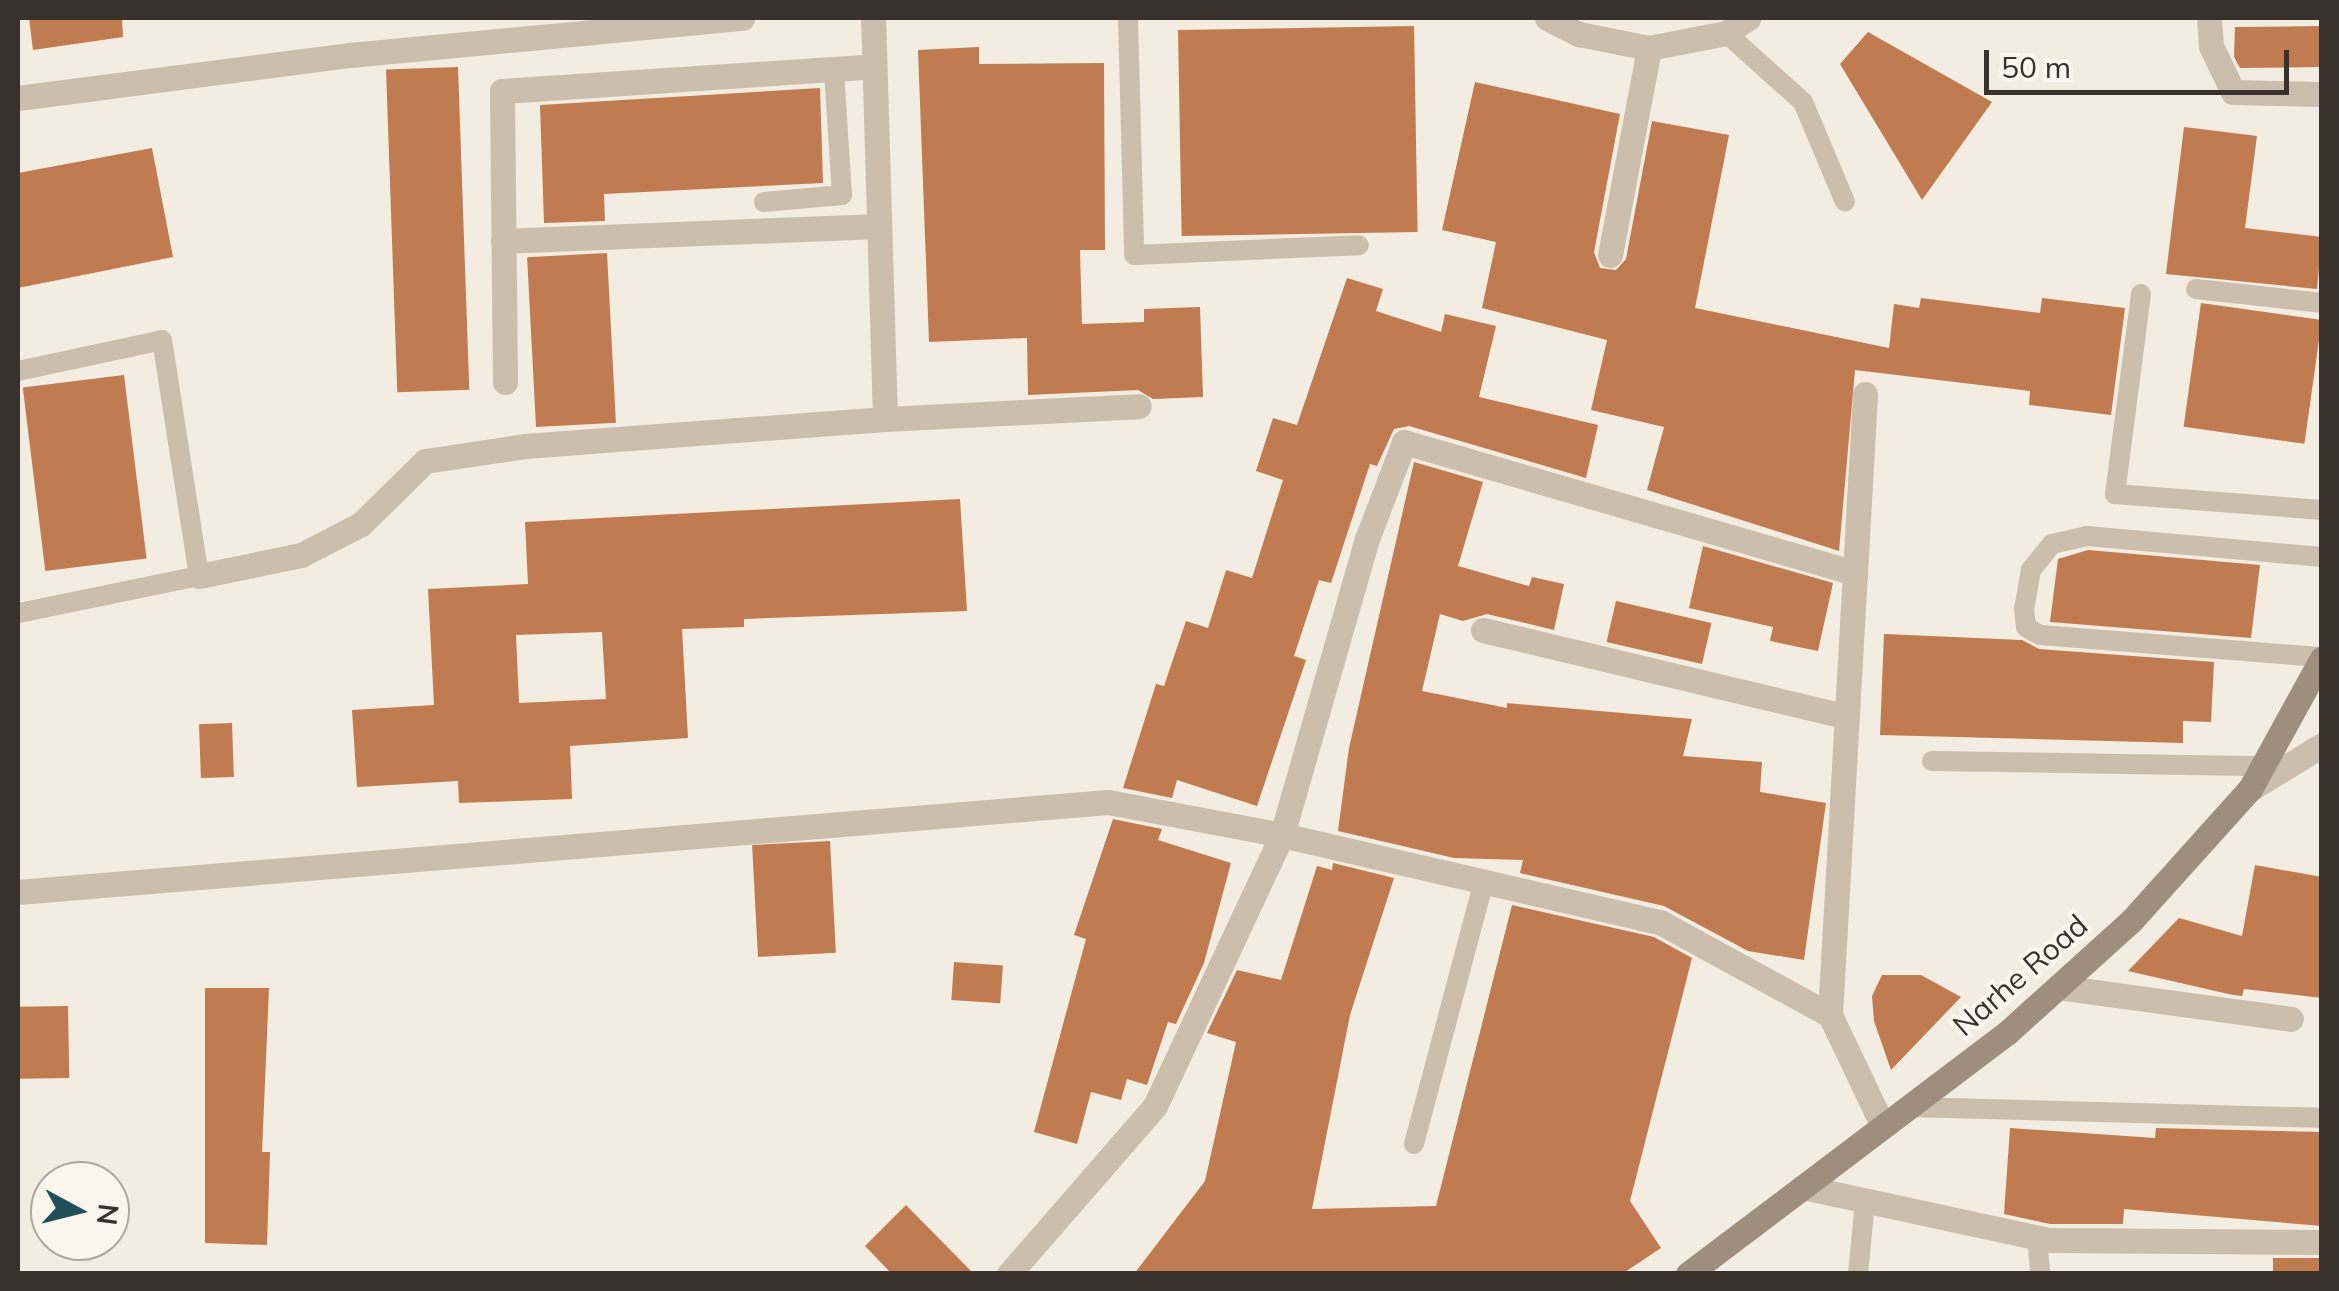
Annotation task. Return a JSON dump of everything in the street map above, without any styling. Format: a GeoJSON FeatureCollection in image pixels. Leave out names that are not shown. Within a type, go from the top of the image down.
{"type":"FeatureCollection","features":[{"type":"Feature","properties":{"kind":"street"},"geometry":{"type":"LineString","coordinates":[[18,98],[350,54],[742,18]]}},
{"type":"Feature","properties":{"kind":"street"},"geometry":{"type":"LineString","coordinates":[[873,18],[886,419]]}},
{"type":"Feature","properties":{"kind":"street"},"geometry":{"type":"LineString","coordinates":[[1547,18],[1579,34],[1649,48],[1726,34],[1748,18]]}},
{"type":"Feature","properties":{"kind":"street"},"geometry":{"type":"LineString","coordinates":[[2209,18],[2211,46],[2233,92],[2322,94]]}},
{"type":"Feature","properties":{"kind":"street"},"geometry":{"type":"LineString","coordinates":[[1610,256],[1649,48]]}},
{"type":"Feature","properties":{"kind":"street"},"geometry":{"type":"LineString","coordinates":[[505,382],[502,92],[874,66]]}},
{"type":"Feature","properties":{"kind":"street"},"geometry":{"type":"LineString","coordinates":[[503,242],[879,226]]}},
{"type":"Feature","properties":{"kind":"street"},"geometry":{"type":"LineString","coordinates":[[1865,394],[1830,1016],[1884,1126]]}},
{"type":"Feature","properties":{"kind":"street"},"geometry":{"type":"LineString","coordinates":[[199,576],[301,555],[361,524],[425,462],[525,446],[886,419],[1139,406]]}},
{"type":"Feature","properties":{"kind":"street"},"geometry":{"type":"LineString","coordinates":[[1009,1274],[1154,1106],[1282,834],[1367,539],[1404,442],[1855,573]]}},
{"type":"Feature","properties":{"kind":"street"},"geometry":{"type":"LineString","coordinates":[[1483,630],[1847,717]]}},
{"type":"Feature","properties":{"kind":"street","name":"Narhe Road"},"geometry":{"type":"LineString","coordinates":[[1688,1274],[1909,1107],[2058,987],[2131,921],[2250,789],[2322,658]]}},
{"type":"Feature","properties":{"kind":"street"},"geometry":{"type":"LineString","coordinates":[[2250,789],[2322,745]]}},
{"type":"Feature","properties":{"kind":"street"},"geometry":{"type":"LineString","coordinates":[[2295,762],[2322,766]]}},
{"type":"Feature","properties":{"kind":"street"},"geometry":{"type":"LineString","coordinates":[[18,892],[1108,802],[1282,834],[1660,922],[1830,1016]]}},
{"type":"Feature","properties":{"kind":"street"},"geometry":{"type":"LineString","coordinates":[[2058,987],[2291,1020]]}},
{"type":"Feature","properties":{"kind":"street"},"geometry":{"type":"LineString","coordinates":[[1802,1187],[2037,1238],[2322,1242]]}},
{"type":"Feature","properties":{"kind":"lane"},"geometry":{"type":"LineString","coordinates":[[1128,18],[1134,255],[1359,244]]}},
{"type":"Feature","properties":{"kind":"lane"},"geometry":{"type":"LineString","coordinates":[[1726,34],[1803,102],[1845,202]]}},
{"type":"Feature","properties":{"kind":"lane"},"geometry":{"type":"LineString","coordinates":[[764,202],[842,195],[834,70]]}},
{"type":"Feature","properties":{"kind":"lane"},"geometry":{"type":"LineString","coordinates":[[2196,289],[2322,304]]}},
{"type":"Feature","properties":{"kind":"lane"},"geometry":{"type":"LineString","coordinates":[[2142,294],[2115,494],[2322,510]]}},
{"type":"Feature","properties":{"kind":"lane"},"geometry":{"type":"LineString","coordinates":[[18,371],[162,340],[199,576],[18,613]]}},
{"type":"Feature","properties":{"kind":"lane"},"geometry":{"type":"LineString","coordinates":[[2322,557],[2087,536],[2052,544],[2031,570],[2024,608],[2026,627],[2040,635],[2322,658]]}},
{"type":"Feature","properties":{"kind":"lane"},"geometry":{"type":"LineString","coordinates":[[1932,762],[2264,766]]}},
{"type":"Feature","properties":{"kind":"lane"},"geometry":{"type":"LineString","coordinates":[[1414,1144],[1484,882]]}},
{"type":"Feature","properties":{"kind":"lane"},"geometry":{"type":"LineString","coordinates":[[1909,1107],[2322,1118]]}},
{"type":"Feature","properties":{"kind":"lane"},"geometry":{"type":"LineString","coordinates":[[1858,1274],[1865,1201]]}},
{"type":"Feature","properties":{"kind":"lane"},"geometry":{"type":"LineString","coordinates":[[2037,1238],[2040,1274]]}},
{"type":"Feature","properties":{"kind":"building"},"geometry":{"type":"Polygon","coordinates":[[[29,18],[122,18],[123,37],[33,50],[29,18]]]}},
{"type":"Feature","properties":{"kind":"building"},"geometry":{"type":"Polygon","coordinates":[[[1414,26],[1418,232],[1182,236],[1178,30],[1414,26]]]}},
{"type":"Feature","properties":{"kind":"building"},"geometry":{"type":"Polygon","coordinates":[[[2322,26],[2322,67],[2240,68],[2234,57],[2235,27],[2322,26]]]}},
{"type":"Feature","properties":{"kind":"building"},"geometry":{"type":"Polygon","coordinates":[[[1868,32],[1992,102],[1922,200],[1840,64],[1868,32]]]}},
{"type":"Feature","properties":{"kind":"building"},"geometry":{"type":"Polygon","coordinates":[[[979,47],[979,64],[1104,63],[1105,250],[1080,250],[1082,324],[1144,322],[1144,309],[1200,307],[1203,397],[1153,399],[1138,390],[1028,395],[1027,338],[929,342],[918,50],[979,47]]]}},
{"type":"Feature","properties":{"kind":"building"},"geometry":{"type":"Polygon","coordinates":[[[458,67],[469,390],[397,392],[386,70],[458,67]]]}},
{"type":"Feature","properties":{"kind":"building"},"geometry":{"type":"Polygon","coordinates":[[[1475,82],[1620,114],[1594,252],[1600,268],[1616,270],[1626,259],[1652,121],[1729,135],[1695,308],[1889,348],[1894,304],[1919,308],[1921,298],[2040,313],[2042,298],[2125,308],[2111,415],[2029,405],[2030,391],[1855,370],[1839,551],[1647,490],[1664,427],[1591,410],[1607,340],[1482,308],[1496,242],[1442,230],[1475,82]]]}},
{"type":"Feature","properties":{"kind":"building"},"geometry":{"type":"Polygon","coordinates":[[[820,88],[823,183],[604,194],[605,221],[544,223],[540,105],[820,88]]]}},
{"type":"Feature","properties":{"kind":"building"},"geometry":{"type":"Polygon","coordinates":[[[2184,127],[2257,136],[2245,228],[2322,237],[2317,289],[2166,274],[2184,127]]]}},
{"type":"Feature","properties":{"kind":"building"},"geometry":{"type":"Polygon","coordinates":[[[152,148],[173,257],[18,288],[18,173],[152,148]]]}},
{"type":"Feature","properties":{"kind":"building"},"geometry":{"type":"Polygon","coordinates":[[[607,253],[616,423],[536,427],[527,257],[607,253]]]}},
{"type":"Feature","properties":{"kind":"building"},"geometry":{"type":"Polygon","coordinates":[[[1347,278],[1383,289],[1376,311],[1441,332],[1445,314],[1496,326],[1479,397],[1598,425],[1586,478],[1409,426],[1394,429],[1377,466],[1370,464],[1331,583],[1319,580],[1294,656],[1306,660],[1257,806],[1177,780],[1172,798],[1123,788],[1156,684],[1164,686],[1186,621],[1208,628],[1226,570],[1252,578],[1283,480],[1256,471],[1273,418],[1297,425],[1347,278]]]}},
{"type":"Feature","properties":{"kind":"building"},"geometry":{"type":"Polygon","coordinates":[[[2201,303],[2322,320],[2304,444],[2184,427],[2201,303]]]}},
{"type":"Feature","properties":{"kind":"building"},"geometry":{"type":"Polygon","coordinates":[[[124,375],[147,559],[45,571],[23,387],[124,375]]]}},
{"type":"Feature","properties":{"kind":"building"},"geometry":{"type":"Polygon","coordinates":[[[1414,462],[1483,482],[1458,566],[1529,586],[1532,577],[1564,584],[1554,630],[1487,614],[1463,621],[1440,614],[1422,691],[1507,708],[1507,703],[1692,719],[1683,756],[1762,762],[1760,792],[1826,803],[1804,960],[1748,951],[1664,906],[1520,873],[1523,860],[1454,858],[1338,831],[1349,748],[1414,462]]]}},
{"type":"Feature","properties":{"kind":"building"},"geometry":{"type":"Polygon","coordinates":[[[960,499],[967,611],[744,619],[744,627],[682,629],[688,738],[570,746],[572,799],[459,803],[458,781],[357,787],[352,710],[434,705],[428,589],[528,584],[525,522],[960,499]],[[602,632],[516,635],[519,703],[606,699],[602,632]]]}},
{"type":"Feature","properties":{"kind":"building"},"geometry":{"type":"Polygon","coordinates":[[[1703,546],[1833,583],[1818,651],[1770,641],[1773,627],[1689,608],[1703,546]]]}},
{"type":"Feature","properties":{"kind":"building"},"geometry":{"type":"Polygon","coordinates":[[[2088,550],[2260,565],[2251,638],[2050,622],[2058,559],[2088,550]]]}},
{"type":"Feature","properties":{"kind":"building"},"geometry":{"type":"Polygon","coordinates":[[[1616,601],[1711,623],[1702,664],[1607,642],[1616,601]]]}},
{"type":"Feature","properties":{"kind":"building"},"geometry":{"type":"Polygon","coordinates":[[[1884,634],[2022,640],[2039,649],[2214,662],[2211,722],[2183,721],[2183,743],[1880,735],[1884,634]]]}},
{"type":"Feature","properties":{"kind":"building"},"geometry":{"type":"Polygon","coordinates":[[[232,723],[234,777],[201,778],[199,724],[232,723]]]}},
{"type":"Feature","properties":{"kind":"building"},"geometry":{"type":"Polygon","coordinates":[[[1113,819],[1162,829],[1158,840],[1231,863],[1204,963],[1176,1024],[1168,1022],[1147,1085],[1127,1079],[1121,1100],[1091,1092],[1077,1144],[1034,1132],[1086,939],[1074,935],[1113,819]]]}},
{"type":"Feature","properties":{"kind":"building"},"geometry":{"type":"Polygon","coordinates":[[[830,841],[836,953],[758,957],[752,845],[830,841]]]}},
{"type":"Feature","properties":{"kind":"building"},"geometry":{"type":"Polygon","coordinates":[[[1333,863],[1394,878],[1350,1015],[1312,1209],[1436,1206],[1512,905],[1654,937],[1692,958],[1630,1201],[1661,1248],[1622,1274],[1134,1274],[1205,1181],[1236,1042],[1207,1033],[1237,970],[1281,980],[1317,866],[1332,870],[1333,863]]]}},
{"type":"Feature","properties":{"kind":"building"},"geometry":{"type":"Polygon","coordinates":[[[2255,865],[2322,877],[2322,998],[2244,989],[2242,996],[2233,995],[2128,971],[2179,918],[2242,936],[2255,865]]]}},
{"type":"Feature","properties":{"kind":"building"},"geometry":{"type":"Polygon","coordinates":[[[954,962],[1003,965],[1000,1003],[951,1000],[954,962]]]}},
{"type":"Feature","properties":{"kind":"building"},"geometry":{"type":"Polygon","coordinates":[[[1882,975],[1921,975],[1961,997],[1891,1070],[1874,1021],[1872,996],[1882,975]]]}},
{"type":"Feature","properties":{"kind":"building"},"geometry":{"type":"Polygon","coordinates":[[[205,988],[269,988],[262,1152],[270,1152],[267,1245],[205,1243],[205,988]]]}},
{"type":"Feature","properties":{"kind":"building"},"geometry":{"type":"Polygon","coordinates":[[[68,1006],[69,1078],[19,1079],[18,1007],[68,1006]]]}},
{"type":"Feature","properties":{"kind":"building"},"geometry":{"type":"Polygon","coordinates":[[[2010,1128],[2155,1138],[2156,1128],[2322,1132],[2322,1226],[2124,1209],[2123,1224],[2050,1224],[2004,1214],[2010,1128]]]}},
{"type":"Feature","properties":{"kind":"building"},"geometry":{"type":"Polygon","coordinates":[[[906,1205],[974,1274],[892,1274],[865,1246],[906,1205]]]}},
{"type":"Feature","properties":{"kind":"building"},"geometry":{"type":"Polygon","coordinates":[[[2273,1258],[2322,1258],[2322,1274],[2273,1274],[2273,1258]]]}}]}
